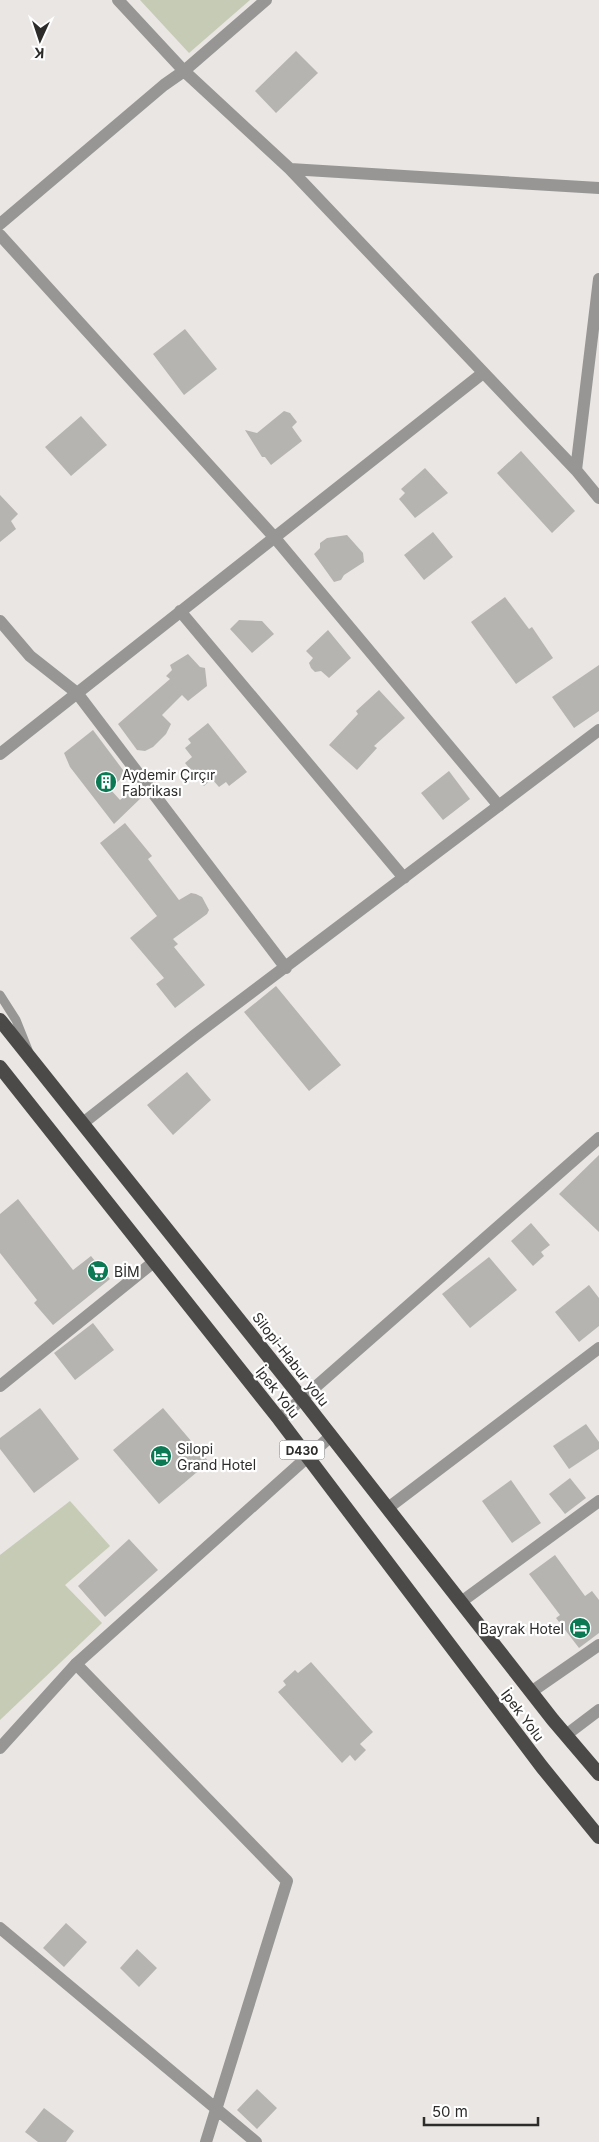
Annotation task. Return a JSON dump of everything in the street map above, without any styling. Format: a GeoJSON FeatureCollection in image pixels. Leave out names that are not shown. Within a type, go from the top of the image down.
{"type":"FeatureCollection","features":[{"type":"Feature","properties":{"kind":"highway","name":"Silopi-Habur yolu"},"geometry":{"type":"LineString","coordinates":[[0,1020],[332,1436],[566,1735]]}},
{"type":"Feature","properties":{"kind":"highway","name":"İpek Yolu"},"geometry":{"type":"LineString","coordinates":[[0,1067],[279,1419],[542,1767],[599,1836]]}},
{"type":"Feature","properties":{"kind":"highway","name":"D430"},"geometry":{"type":"LineString","coordinates":[[566,1735],[599,1774]]}},
{"type":"Feature","properties":{"kind":"street"},"geometry":{"type":"LineString","coordinates":[[118,0],[184,71],[290,169],[576,470],[599,498]]}},
{"type":"Feature","properties":{"kind":"street"},"geometry":{"type":"LineString","coordinates":[[0,224],[266,0]]}},
{"type":"Feature","properties":{"kind":"street"},"geometry":{"type":"LineString","coordinates":[[290,169],[599,188]]}},
{"type":"Feature","properties":{"kind":"street"},"geometry":{"type":"LineString","coordinates":[[0,235],[275,538],[499,806]]}},
{"type":"Feature","properties":{"kind":"street"},"geometry":{"type":"LineString","coordinates":[[576,470],[599,280]]}},
{"type":"Feature","properties":{"kind":"street"},"geometry":{"type":"LineString","coordinates":[[0,754],[483,374]]}},
{"type":"Feature","properties":{"kind":"street"},"geometry":{"type":"LineString","coordinates":[[180,611],[404,878]]}},
{"type":"Feature","properties":{"kind":"street"},"geometry":{"type":"LineString","coordinates":[[0,621],[30,656],[77,693],[286,968]]}},
{"type":"Feature","properties":{"kind":"street"},"geometry":{"type":"LineString","coordinates":[[83,1123],[195,1035],[599,730]]}},
{"type":"Feature","properties":{"kind":"street"},"geometry":{"type":"LineString","coordinates":[[279,1419],[303,1400],[599,1138]]}},
{"type":"Feature","properties":{"kind":"street"},"geometry":{"type":"LineString","coordinates":[[0,1386],[154,1261]]}},
{"type":"Feature","properties":{"kind":"street"},"geometry":{"type":"LineString","coordinates":[[388,1508],[599,1348]]}},
{"type":"Feature","properties":{"kind":"street"},"geometry":{"type":"LineString","coordinates":[[0,1748],[76,1664],[332,1436]]}},
{"type":"Feature","properties":{"kind":"street"},"geometry":{"type":"LineString","coordinates":[[461,1602],[599,1502]]}},
{"type":"Feature","properties":{"kind":"street"},"geometry":{"type":"LineString","coordinates":[[531,1692],[599,1645]]}},
{"type":"Feature","properties":{"kind":"street"},"geometry":{"type":"LineString","coordinates":[[76,1664],[287,1881],[206,2142]]}},
{"type":"Feature","properties":{"kind":"street"},"geometry":{"type":"LineString","coordinates":[[566,1735],[599,1710]]}},
{"type":"Feature","properties":{"kind":"street"},"geometry":{"type":"LineString","coordinates":[[0,1928],[256,2142]]}},
{"type":"Feature","properties":{"kind":"lane"},"geometry":{"type":"LineString","coordinates":[[0,995],[16,1020],[32,1062]]}},
{"type":"Feature","properties":{"kind":"green space"},"geometry":{"type":"Polygon","coordinates":[[[140,0],[250,0],[189,53],[140,0]]]}},
{"type":"Feature","properties":{"kind":"green space"},"geometry":{"type":"Polygon","coordinates":[[[70,1501],[110,1546],[65,1585],[102,1623],[0,1720],[0,1555],[70,1501]]]}},
{"type":"Feature","properties":{"kind":"building"},"geometry":{"type":"Polygon","coordinates":[[[296,51],[318,73],[276,113],[255,91],[296,51]]]}},
{"type":"Feature","properties":{"kind":"building"},"geometry":{"type":"Polygon","coordinates":[[[185,329],[217,369],[184,395],[153,354],[185,329]]]}},
{"type":"Feature","properties":{"kind":"building"},"geometry":{"type":"Polygon","coordinates":[[[284,411],[290,413],[297,422],[292,427],[302,441],[271,465],[265,457],[262,457],[245,430],[257,433],[284,411]]]}},
{"type":"Feature","properties":{"kind":"building"},"geometry":{"type":"Polygon","coordinates":[[[81,416],[107,445],[71,476],[45,447],[81,416]]]}},
{"type":"Feature","properties":{"kind":"building"},"geometry":{"type":"Polygon","coordinates":[[[521,451],[575,511],[552,533],[497,473],[521,451]]]}},
{"type":"Feature","properties":{"kind":"building"},"geometry":{"type":"Polygon","coordinates":[[[425,468],[448,493],[415,518],[399,499],[405,493],[401,489],[425,468]]]}},
{"type":"Feature","properties":{"kind":"building"},"geometry":{"type":"Polygon","coordinates":[[[0,495],[18,514],[11,521],[16,529],[0,542],[0,495]]]}},
{"type":"Feature","properties":{"kind":"building"},"geometry":{"type":"Polygon","coordinates":[[[433,532],[453,557],[424,580],[404,555],[433,532]]]}},
{"type":"Feature","properties":{"kind":"building"},"geometry":{"type":"Polygon","coordinates":[[[347,535],[363,553],[364,562],[344,575],[341,580],[334,582],[314,554],[320,548],[320,543],[327,538],[347,535]]]}},
{"type":"Feature","properties":{"kind":"building"},"geometry":{"type":"Polygon","coordinates":[[[505,597],[529,629],[532,627],[553,658],[516,684],[471,622],[505,597]]]}},
{"type":"Feature","properties":{"kind":"building"},"geometry":{"type":"Polygon","coordinates":[[[239,620],[262,621],[274,634],[252,653],[230,629],[239,620]]]}},
{"type":"Feature","properties":{"kind":"building"},"geometry":{"type":"Polygon","coordinates":[[[328,630],[351,658],[329,678],[321,671],[315,672],[311,668],[309,663],[313,658],[306,651],[328,630]]]}},
{"type":"Feature","properties":{"kind":"building"},"geometry":{"type":"Polygon","coordinates":[[[188,654],[200,667],[205,668],[207,686],[188,701],[182,695],[162,715],[171,724],[166,734],[153,747],[145,751],[137,750],[118,724],[170,679],[166,676],[172,670],[170,665],[188,654]]]}},
{"type":"Feature","properties":{"kind":"building"},"geometry":{"type":"Polygon","coordinates":[[[599,665],[599,711],[574,728],[552,697],[599,665]]]}},
{"type":"Feature","properties":{"kind":"building"},"geometry":{"type":"Polygon","coordinates":[[[379,690],[405,718],[374,746],[377,748],[357,770],[329,745],[358,714],[356,711],[379,690]]]}},
{"type":"Feature","properties":{"kind":"building"},"geometry":{"type":"Polygon","coordinates":[[[208,723],[247,772],[229,786],[226,782],[219,787],[212,779],[204,786],[185,763],[192,757],[185,748],[191,743],[188,739],[208,723]]]}},
{"type":"Feature","properties":{"kind":"building","name":"Aydemir Çırçır Fabrikası"},"geometry":{"type":"Polygon","coordinates":[[[93,730],[126,774],[110,789],[120,800],[136,787],[143,796],[114,824],[70,767],[64,753],[93,730]]]}},
{"type":"Feature","properties":{"kind":"building"},"geometry":{"type":"Polygon","coordinates":[[[449,771],[470,799],[443,820],[421,793],[449,771]]]}},
{"type":"Feature","properties":{"kind":"building"},"geometry":{"type":"Polygon","coordinates":[[[125,823],[152,856],[148,859],[179,900],[191,893],[196,894],[202,897],[209,910],[207,914],[173,939],[178,944],[174,947],[205,985],[175,1008],[156,984],[164,978],[130,938],[157,916],[100,843],[125,823]]]}},
{"type":"Feature","properties":{"kind":"building"},"geometry":{"type":"Polygon","coordinates":[[[276,986],[341,1065],[309,1091],[244,1012],[276,986]]]}},
{"type":"Feature","properties":{"kind":"building"},"geometry":{"type":"Polygon","coordinates":[[[187,1072],[211,1100],[173,1135],[147,1105],[187,1072]]]}},
{"type":"Feature","properties":{"kind":"building"},"geometry":{"type":"Polygon","coordinates":[[[599,1155],[599,1232],[559,1194],[599,1155]]]}},
{"type":"Feature","properties":{"kind":"building"},"geometry":{"type":"Polygon","coordinates":[[[18,1199],[73,1270],[91,1256],[110,1279],[53,1325],[34,1303],[37,1300],[0,1253],[0,1214],[18,1199]]]}},
{"type":"Feature","properties":{"kind":"building"},"geometry":{"type":"Polygon","coordinates":[[[531,1223],[550,1245],[541,1252],[544,1256],[533,1266],[511,1241],[531,1223]]]}},
{"type":"Feature","properties":{"kind":"building"},"geometry":{"type":"Polygon","coordinates":[[[489,1257],[517,1290],[470,1328],[442,1294],[489,1257]]]}},
{"type":"Feature","properties":{"kind":"building"},"geometry":{"type":"Polygon","coordinates":[[[589,1285],[599,1298],[599,1326],[579,1342],[555,1312],[589,1285]]]}},
{"type":"Feature","properties":{"kind":"building"},"geometry":{"type":"Polygon","coordinates":[[[93,1323],[114,1350],[75,1380],[54,1353],[93,1323]]]}},
{"type":"Feature","properties":{"kind":"building"},"geometry":{"type":"Polygon","coordinates":[[[40,1408],[79,1459],[34,1493],[0,1449],[0,1438],[40,1408]]]}},
{"type":"Feature","properties":{"kind":"building","name":"Silopi Grand Hotel"},"geometry":{"type":"Polygon","coordinates":[[[163,1408],[209,1462],[159,1504],[113,1450],[163,1408]]]}},
{"type":"Feature","properties":{"kind":"building"},"geometry":{"type":"Polygon","coordinates":[[[586,1424],[599,1442],[599,1449],[569,1469],[553,1446],[586,1424]]]}},
{"type":"Feature","properties":{"kind":"building"},"geometry":{"type":"Polygon","coordinates":[[[570,1478],[586,1498],[565,1514],[549,1494],[570,1478]]]}},
{"type":"Feature","properties":{"kind":"building"},"geometry":{"type":"Polygon","coordinates":[[[511,1480],[541,1523],[512,1543],[482,1501],[511,1480]]]}},
{"type":"Feature","properties":{"kind":"building"},"geometry":{"type":"Polygon","coordinates":[[[129,1539],[158,1570],[105,1617],[78,1586],[129,1539]]]}},
{"type":"Feature","properties":{"kind":"building"},"geometry":{"type":"Polygon","coordinates":[[[555,1555],[585,1596],[592,1591],[599,1600],[599,1633],[579,1648],[556,1618],[560,1615],[529,1574],[555,1555]]]}},
{"type":"Feature","properties":{"kind":"building"},"geometry":{"type":"Polygon","coordinates":[[[311,1662],[373,1732],[360,1744],[366,1750],[355,1761],[350,1755],[342,1763],[278,1692],[286,1685],[283,1681],[295,1670],[298,1673],[311,1662]]]}},
{"type":"Feature","properties":{"kind":"building"},"geometry":{"type":"Polygon","coordinates":[[[66,1923],[87,1942],[64,1967],[43,1948],[66,1923]]]}},
{"type":"Feature","properties":{"kind":"building"},"geometry":{"type":"Polygon","coordinates":[[[137,1949],[157,1968],[139,1987],[120,1968],[137,1949]]]}},
{"type":"Feature","properties":{"kind":"building"},"geometry":{"type":"Polygon","coordinates":[[[257,2089],[277,2108],[257,2129],[237,2110],[257,2089]]]}},
{"type":"Feature","properties":{"kind":"building"},"geometry":{"type":"Polygon","coordinates":[[[44,2108],[74,2131],[66,2142],[38,2142],[25,2132],[44,2108]]]}},
{"type":"Feature","properties":{"kind":"place","name":"Aydemir Çırçır Fabrikası"},"geometry":{"type":"Point","coordinates":[106,782]}},
{"type":"Feature","properties":{"kind":"place","name":"BİM"},"geometry":{"type":"Point","coordinates":[98,1271]}},
{"type":"Feature","properties":{"kind":"place","name":"Silopi Grand Hotel"},"geometry":{"type":"Point","coordinates":[161,1456]}},
{"type":"Feature","properties":{"kind":"place","name":"Bayrak Hotel"},"geometry":{"type":"Point","coordinates":[580,1628]}}]}
